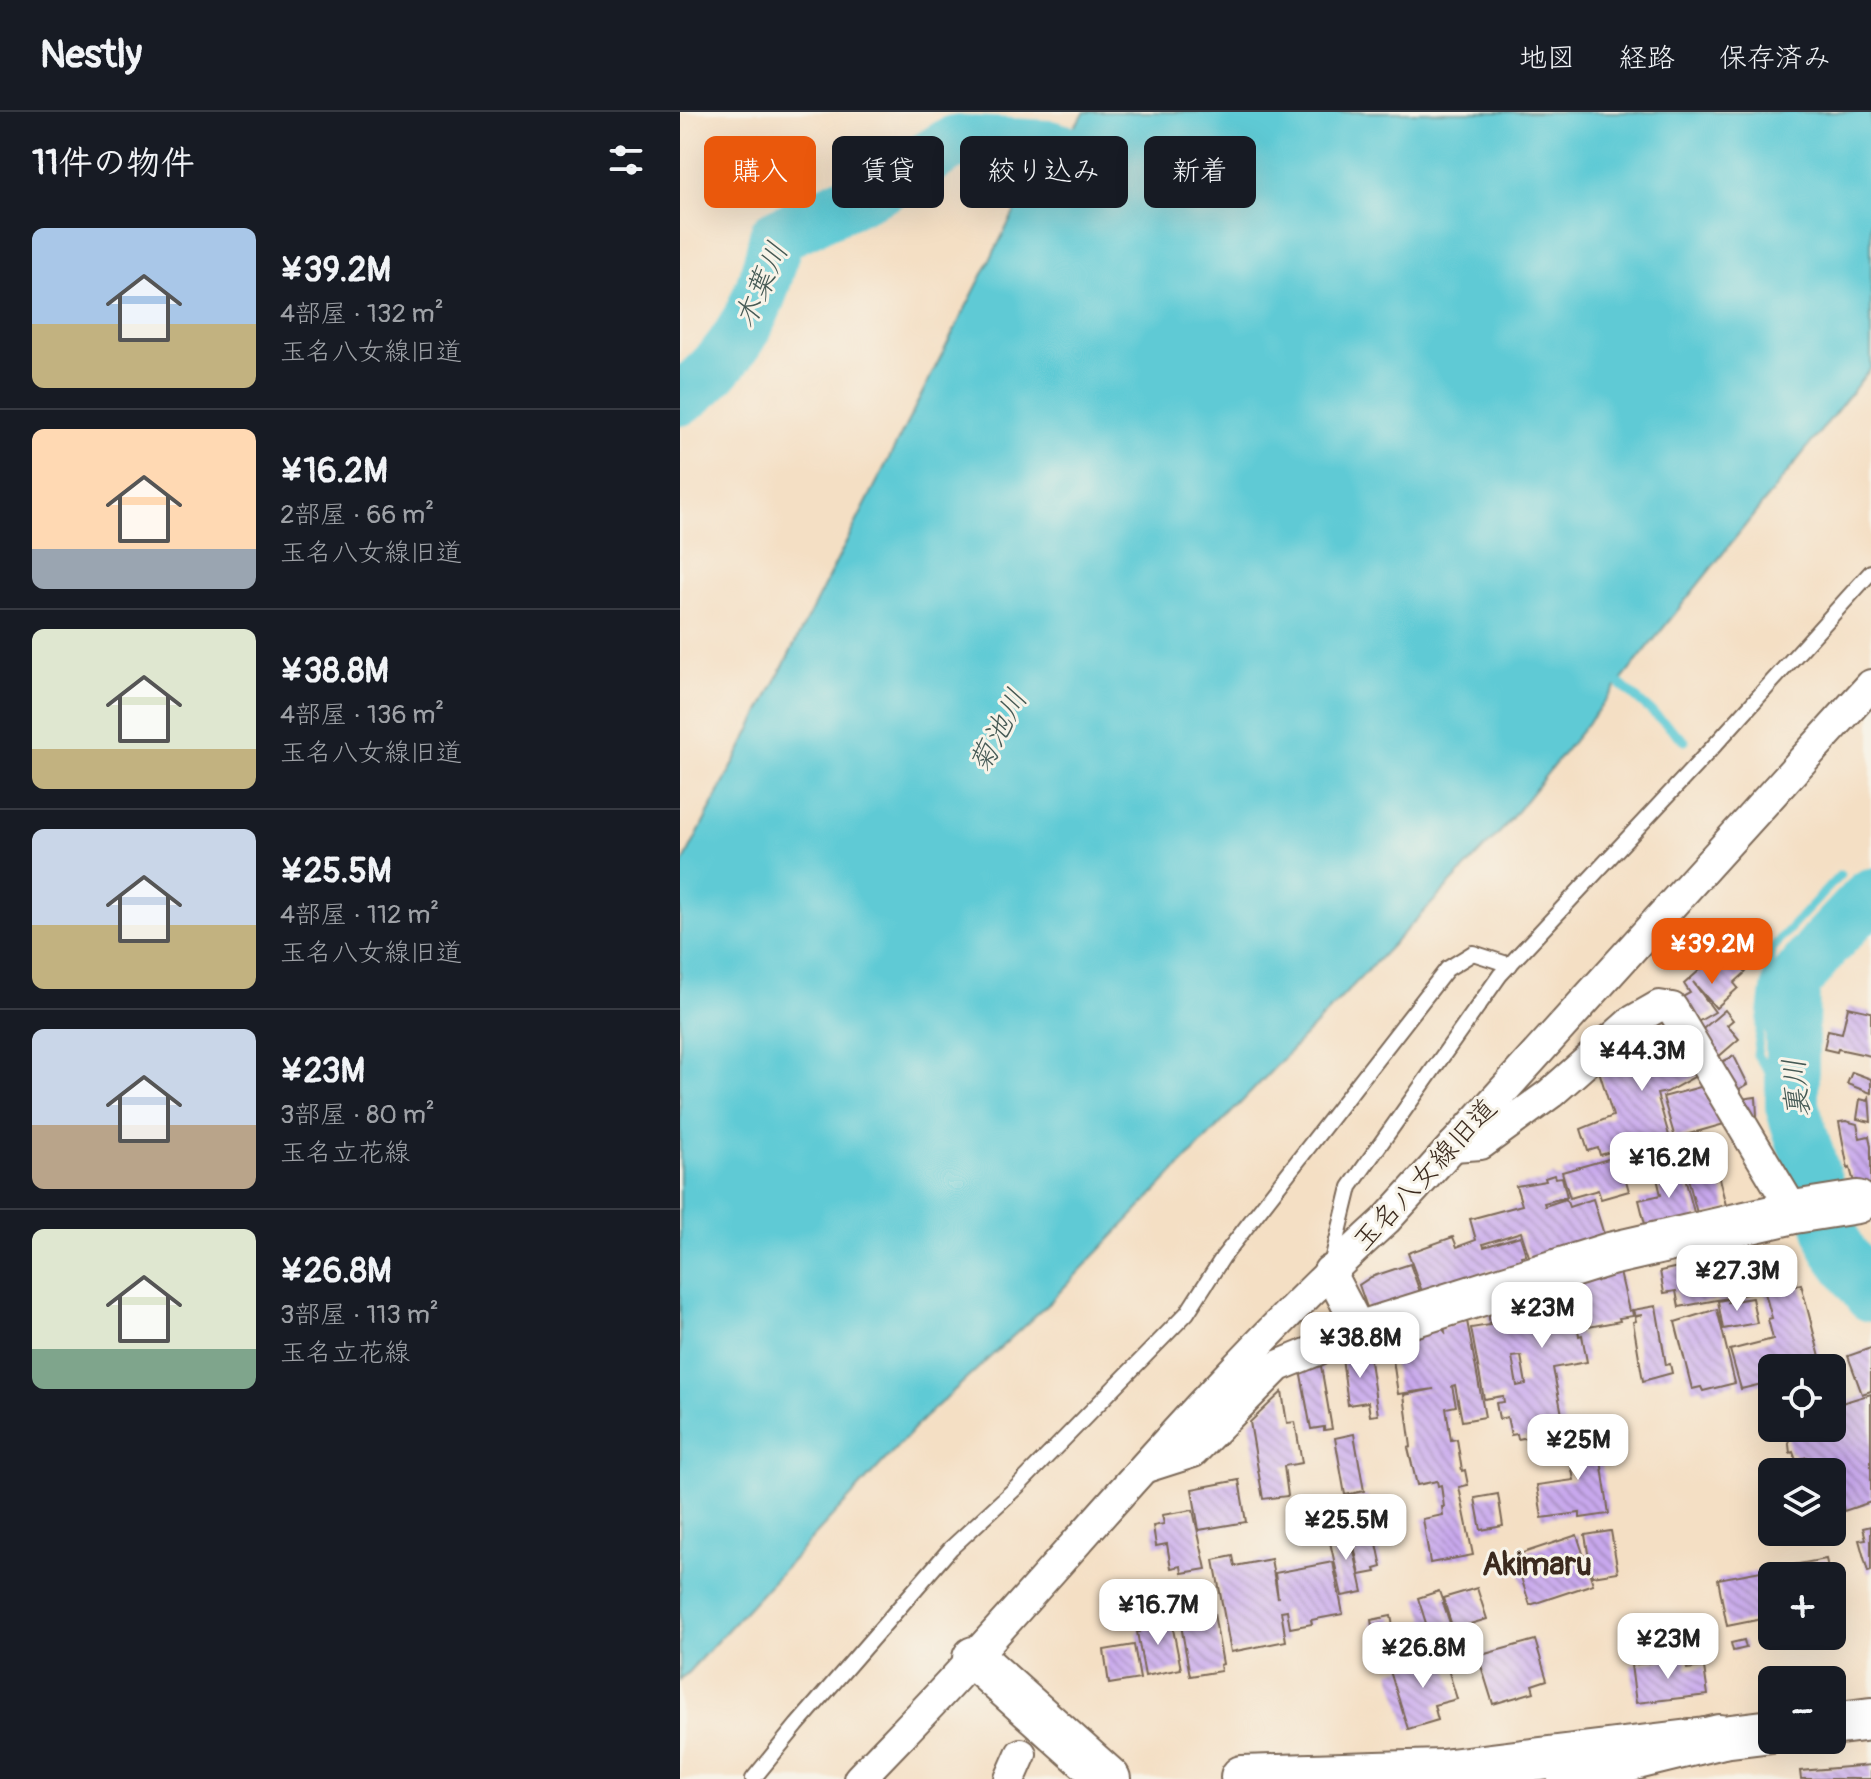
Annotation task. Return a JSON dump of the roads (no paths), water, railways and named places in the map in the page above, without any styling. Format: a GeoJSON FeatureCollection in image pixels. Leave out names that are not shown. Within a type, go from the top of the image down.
{"type":"FeatureCollection","features":[{"type":"Feature","properties":{"kind":"main road"},"geometry":{"type":"LineString","coordinates":[[1570,1779],[1637,1757],[1719,1737]]}},
{"type":"Feature","properties":{"kind":"street","name":"玉名八女線旧道"},"geometry":{"type":"LineString","coordinates":[[859,1779],[974,1658],[1140,1469],[1329,1271],[1386,1220],[1871,685]]}},
{"type":"Feature","properties":{"kind":"street"},"geometry":{"type":"LineString","coordinates":[[1453,1146],[1481,1144],[1551,1093],[1631,1022],[1659,1006],[1672,1008],[1797,1211]]}},
{"type":"Feature","properties":{"kind":"street"},"geometry":{"type":"LineString","coordinates":[[1140,1469],[1193,1452],[1278,1366],[1361,1332],[1610,1254],[1797,1211],[1864,1203]]}},
{"type":"Feature","properties":{"kind":"street"},"geometry":{"type":"LineString","coordinates":[[1329,1271],[1361,1332]]}},
{"type":"Feature","properties":{"kind":"street"},"geometry":{"type":"LineString","coordinates":[[974,1658],[1109,1779]]}},
{"type":"Feature","properties":{"kind":"street"},"geometry":{"type":"LineString","coordinates":[[1846,1722],[1871,1719]]}},
{"type":"Feature","properties":{"kind":"street"},"geometry":{"type":"LineString","coordinates":[[1242,1777],[1442,1771],[1758,1733]]}},
{"type":"Feature","properties":{"kind":"lane"},"geometry":{"type":"LineString","coordinates":[[1329,1271],[1350,1187],[1500,975],[1871,572]]}},
{"type":"Feature","properties":{"kind":"lane"},"geometry":{"type":"LineString","coordinates":[[753,1779],[951,1548],[1019,1485],[1187,1313],[1223,1257],[1447,969],[1473,953],[1510,965]]}},
{"type":"Feature","properties":{"kind":"water","name":"菊池川"},"geometry":{"type":"Polygon","coordinates":[[[1085,112],[1871,112],[1871,368],[1502,830],[1050,1302],[922,1420],[680,1681],[680,869],[1016,208],[1128,208],[1128,136],[1068,136],[1085,112]]]}},
{"type":"Feature","properties":{"kind":"waterway","name":"木葉川"},"geometry":{"type":"LineString","coordinates":[[680,399],[718,365],[744,328],[763,285],[776,236],[883,186],[954,142],[1049,147],[1129,170]]}},
{"type":"Feature","properties":{"kind":"waterway"},"geometry":{"type":"LineString","coordinates":[[1620,684],[1685,741]]}},
{"type":"Feature","properties":{"kind":"waterway"},"geometry":{"type":"LineString","coordinates":[[1792,1106],[1757,1055],[1771,949],[1840,875]]}},
{"type":"Feature","properties":{"kind":"waterway","name":"裏川"},"geometry":{"type":"LineString","coordinates":[[1871,895],[1793,983],[1792,1031],[1792,1106],[1836,1247],[1871,1295]]}},
{"type":"Feature","properties":{"kind":"district","name":"Akimaru"},"geometry":{"type":"Point","coordinates":[1537,1564]}}]}
